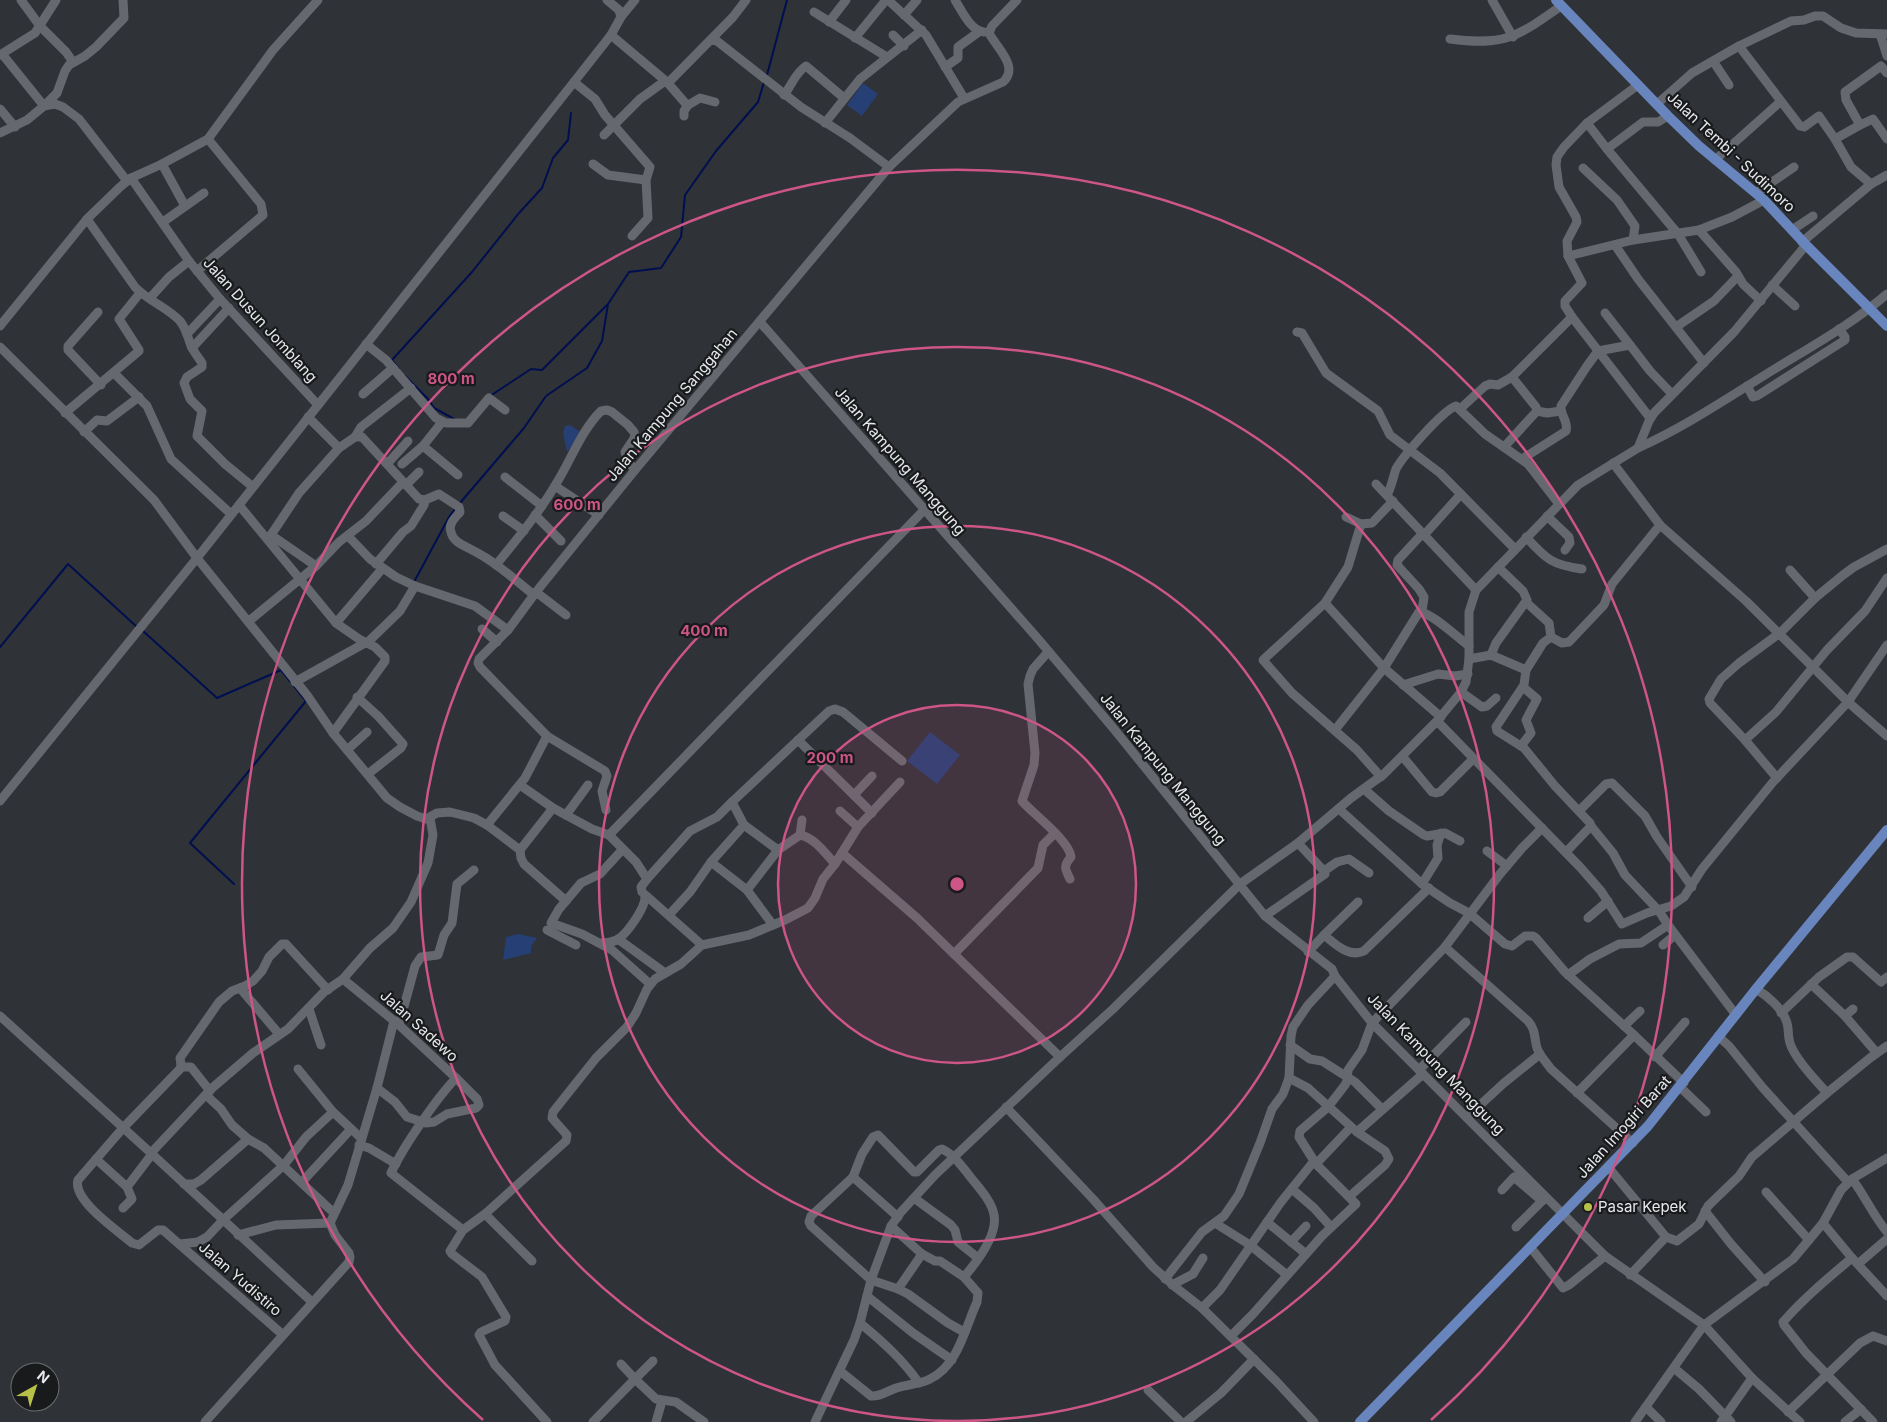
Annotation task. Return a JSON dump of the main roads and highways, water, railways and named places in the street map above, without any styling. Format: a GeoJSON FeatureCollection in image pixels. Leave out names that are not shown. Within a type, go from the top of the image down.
{"type":"FeatureCollection","features":[{"type":"Feature","properties":{"kind":"main road","name":"Jalan Tembi - Sudimoro"},"geometry":{"type":"LineString","coordinates":[[1558,3],[1668,116],[1715,160],[1760,196],[1804,244],[1887,326]]}},
{"type":"Feature","properties":{"kind":"main road","name":"Jalan Imogiri Barat"},"geometry":{"type":"LineString","coordinates":[[1360,1422],[1633,1143],[1682,1085],[1723,1041],[1736,1015],[1887,830]]}},
{"type":"Feature","properties":{"kind":"waterway"},"geometry":{"type":"LineString","coordinates":[[767,75],[787,0]]}},
{"type":"Feature","properties":{"kind":"waterway"},"geometry":{"type":"LineString","coordinates":[[460,503],[524,428],[546,396],[587,368],[602,341],[608,304],[629,272],[661,268],[681,237],[685,195],[716,151],[758,102],[764,82]]}},
{"type":"Feature","properties":{"kind":"waterway"},"geometry":{"type":"LineString","coordinates":[[399,369],[392,360],[472,272],[519,213],[542,188],[553,158],[568,140],[571,113]]}},
{"type":"Feature","properties":{"kind":"waterway"},"geometry":{"type":"LineString","coordinates":[[490,396],[531,369],[542,370],[607,305]]}},
{"type":"Feature","properties":{"kind":"waterway"},"geometry":{"type":"LineString","coordinates":[[404,375],[428,399],[434,408],[456,420]]}},
{"type":"Feature","properties":{"kind":"waterway"},"geometry":{"type":"LineString","coordinates":[[414,582],[455,509]]}},
{"type":"Feature","properties":{"kind":"waterway"},"geometry":{"type":"LineString","coordinates":[[0,647],[68,564],[137,627]]}},
{"type":"Feature","properties":{"kind":"waterway"},"geometry":{"type":"LineString","coordinates":[[143,631],[217,698],[281,670],[306,701],[190,843],[234,884]]}},
{"type":"Feature","properties":{"kind":"place","name":"Pasar Kepek"},"geometry":{"type":"Point","coordinates":[1588,1207]}}]}
